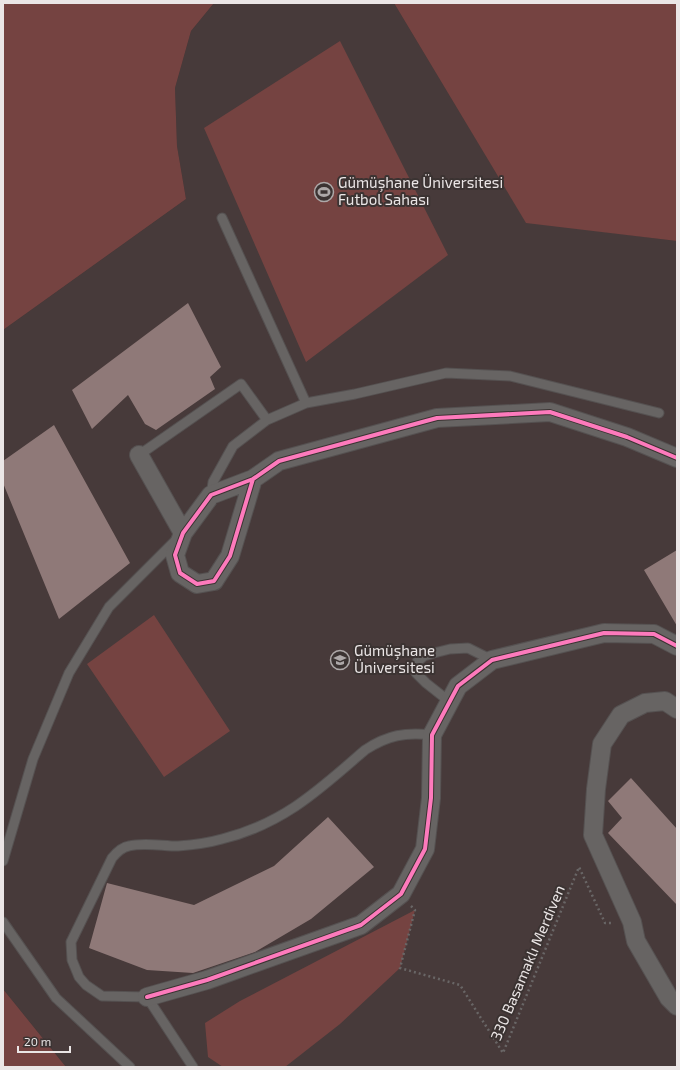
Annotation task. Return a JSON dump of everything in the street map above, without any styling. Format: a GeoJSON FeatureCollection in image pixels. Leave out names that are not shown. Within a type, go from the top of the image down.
{"type":"FeatureCollection","features":[{"type":"Feature","properties":{"kind":"street"},"geometry":{"type":"LineString","coordinates":[[253,479],[230,556],[214,581],[197,584],[180,572],[175,555],[182,533],[211,495],[253,479],[279,461],[437,418],[550,412],[628,437],[677,458]]}},
{"type":"Feature","properties":{"kind":"street"},"geometry":{"type":"LineString","coordinates":[[139,455],[182,533]]}},
{"type":"Feature","properties":{"kind":"street"},"geometry":{"type":"LineString","coordinates":[[147,997],[207,980],[361,925],[401,894],[425,849],[431,798],[432,735],[458,686],[492,660],[604,633],[654,634],[677,646]]}},
{"type":"Feature","properties":{"kind":"street"},"geometry":{"type":"LineString","coordinates":[[677,709],[665,701],[644,703],[621,715],[602,744],[596,789],[593,835],[632,922],[636,940],[669,998],[677,1006]]}},
{"type":"Feature","properties":{"kind":"lane"},"geometry":{"type":"LineString","coordinates":[[222,218],[306,403]]}},
{"type":"Feature","properties":{"kind":"lane"},"geometry":{"type":"LineString","coordinates":[[211,495],[213,482],[233,446],[267,420],[306,403],[354,394],[446,373],[510,376],[659,413]]}},
{"type":"Feature","properties":{"kind":"lane"},"geometry":{"type":"LineString","coordinates":[[139,455],[240,384],[267,420]]}},
{"type":"Feature","properties":{"kind":"lane"},"geometry":{"type":"LineString","coordinates":[[3,861],[33,759],[69,674],[109,608],[182,533]]}},
{"type":"Feature","properties":{"kind":"lane"},"geometry":{"type":"LineString","coordinates":[[450,702],[416,673],[417,662],[424,656],[434,652],[468,648],[492,660]]}},
{"type":"Feature","properties":{"kind":"lane"},"geometry":{"type":"LineString","coordinates":[[193,1067],[147,997],[102,996],[79,978],[72,960],[72,942],[112,858],[117,852],[130,845],[179,846],[200,844],[243,833],[262,826],[299,805],[365,750],[376,743],[402,734],[418,733],[432,735]]}},
{"type":"Feature","properties":{"kind":"lane"},"geometry":{"type":"LineString","coordinates":[[3,922],[56,998],[130,1067]]}},
{"type":"Feature","properties":{"kind":"shaded area"},"geometry":{"type":"Polygon","coordinates":[[[3,3],[214,3],[191,31],[175,88],[177,146],[186,199],[3,330],[3,3]]]}},
{"type":"Feature","properties":{"kind":"shaded area","name":"Gümüşhane Üniversitesi"},"geometry":{"type":"Polygon","coordinates":[[[214,3],[394,3],[526,222],[677,241],[677,1067],[66,1067],[3,989],[3,330],[186,199],[177,146],[175,88],[191,31],[214,3]]]}},
{"type":"Feature","properties":{"kind":"shaded area"},"geometry":{"type":"Polygon","coordinates":[[[394,3],[677,3],[677,241],[526,223],[394,3]]]}},
{"type":"Feature","properties":{"kind":"shaded area","name":"Gümüşhane Üniversitesi Futbol Sahası"},"geometry":{"type":"Polygon","coordinates":[[[340,41],[448,255],[306,362],[204,128],[340,41]]]}},
{"type":"Feature","properties":{"kind":"shaded area"},"geometry":{"type":"Polygon","coordinates":[[[154,615],[230,731],[164,777],[87,664],[154,615]]]}},
{"type":"Feature","properties":{"kind":"shaded area"},"geometry":{"type":"Polygon","coordinates":[[[415,910],[400,968],[340,1024],[285,1067],[223,1067],[208,1057],[205,1023],[240,1001],[415,910]]]}},
{"type":"Feature","properties":{"kind":"shaded area"},"geometry":{"type":"Polygon","coordinates":[[[3,989],[66,1067],[3,1067],[3,989]]]}},
{"type":"Feature","properties":{"kind":"building"},"geometry":{"type":"Polygon","coordinates":[[[188,303],[221,367],[210,377],[215,389],[156,430],[145,424],[128,395],[92,429],[72,390],[188,303]]]}},
{"type":"Feature","properties":{"kind":"building"},"geometry":{"type":"Polygon","coordinates":[[[54,425],[130,563],[59,619],[3,483],[3,461],[54,425]]]}},
{"type":"Feature","properties":{"kind":"building"},"geometry":{"type":"Polygon","coordinates":[[[677,550],[677,626],[644,570],[677,550]]]}},
{"type":"Feature","properties":{"kind":"building"},"geometry":{"type":"Polygon","coordinates":[[[631,778],[677,829],[677,905],[608,833],[622,818],[608,801],[631,778]]]}},
{"type":"Feature","properties":{"kind":"building"},"geometry":{"type":"Polygon","coordinates":[[[328,817],[374,867],[311,919],[255,952],[193,973],[147,970],[89,948],[107,883],[194,905],[274,866],[328,817]]]}},
{"type":"Feature","properties":{"kind":"cycle path"},"geometry":{"type":"LineString","coordinates":[[253,479],[211,495],[183,533],[175,555],[180,573],[197,584],[214,581],[230,556],[253,479],[279,461],[437,418],[550,412],[627,437],[677,458]]}},
{"type":"Feature","properties":{"kind":"cycle path"},"geometry":{"type":"LineString","coordinates":[[147,997],[207,980],[361,925],[401,894],[425,849],[431,798],[432,735],[458,686],[492,660],[604,633],[654,634],[677,646]]}},
{"type":"Feature","properties":{"kind":"place","name":"Gümüşhane Üniversitesi Futbol Sahası"},"geometry":{"type":"Point","coordinates":[324,192]}},
{"type":"Feature","properties":{"kind":"place","name":"Gümüşhane Üniversitesi"},"geometry":{"type":"Point","coordinates":[340,660]}}]}
